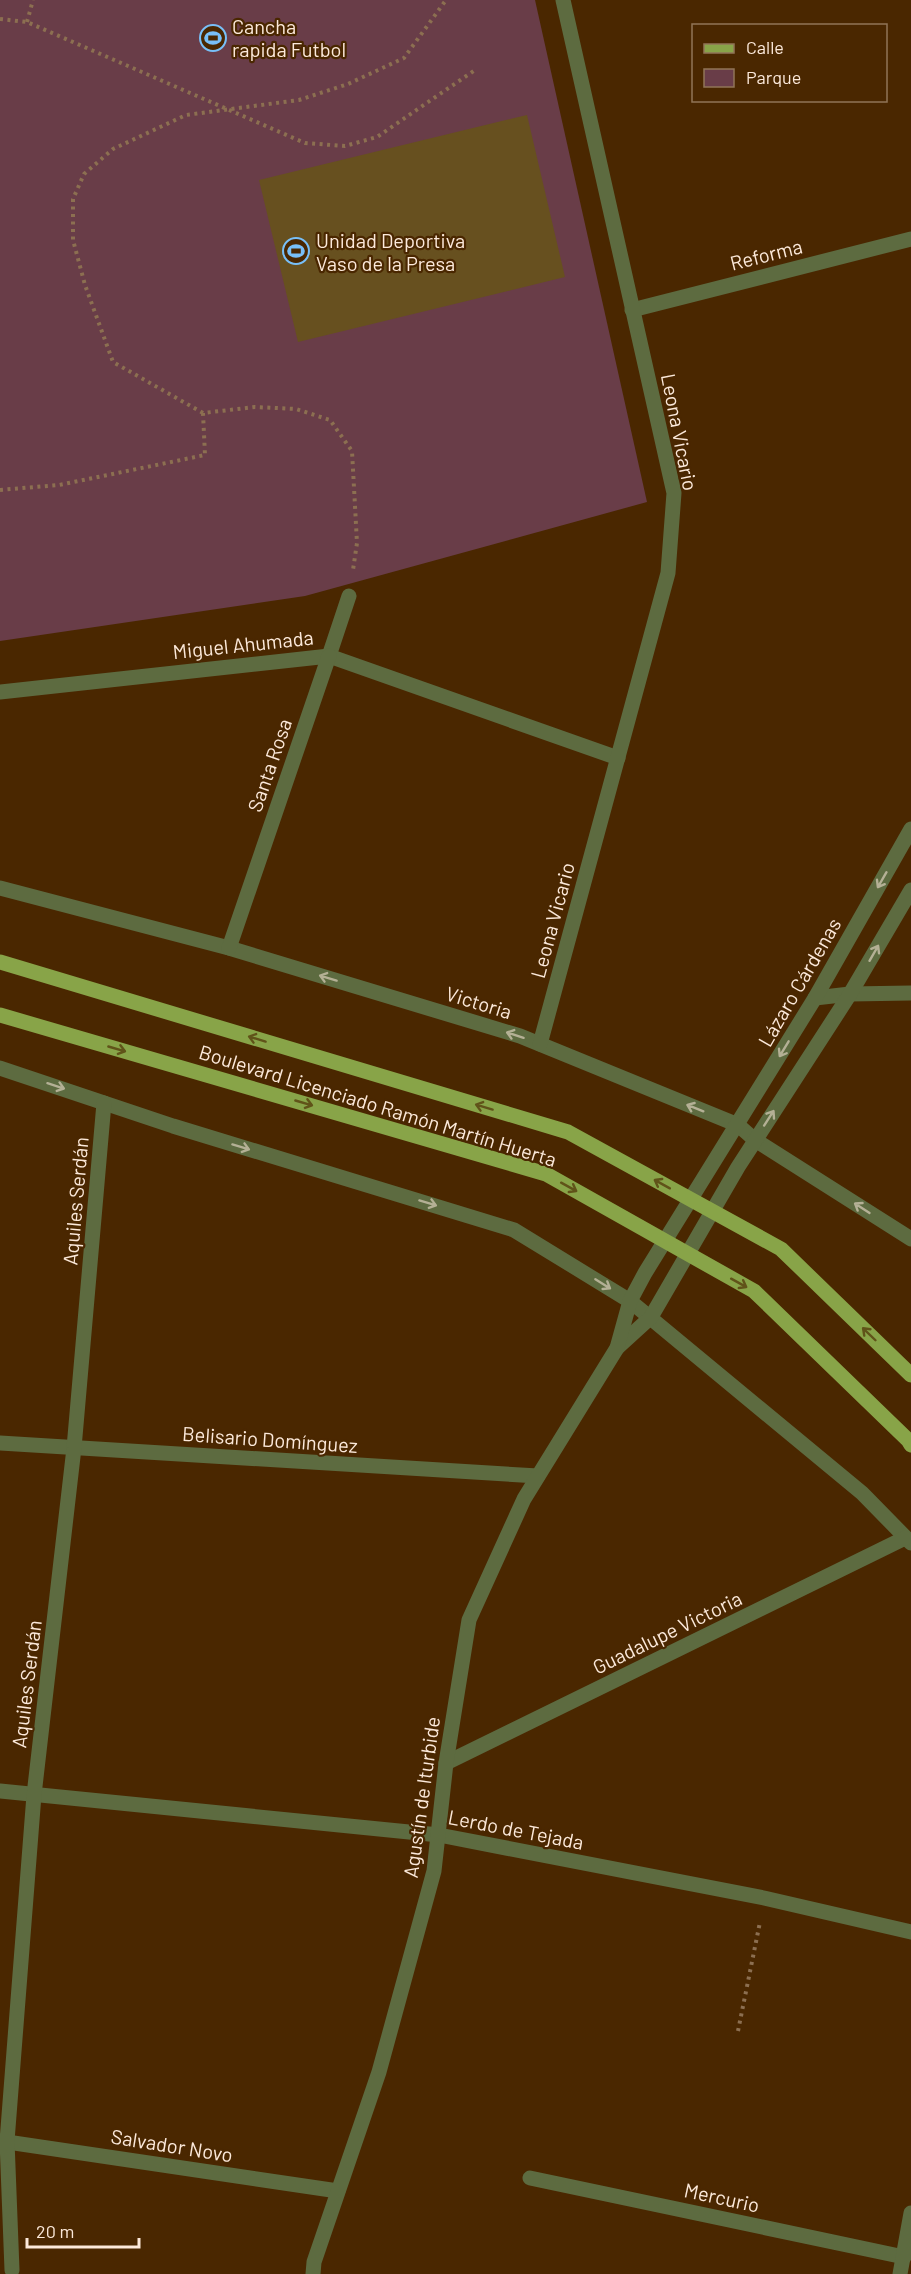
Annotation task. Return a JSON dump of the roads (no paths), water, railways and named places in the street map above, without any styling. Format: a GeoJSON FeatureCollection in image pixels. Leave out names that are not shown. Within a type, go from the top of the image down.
{"type":"FeatureCollection","features":[{"type":"Feature","properties":{"kind":"main road","name":"Boulevard Licenciado Ramón Martín Huerta"},"geometry":{"type":"LineString","coordinates":[[0,962],[568,1132],[781,1249],[911,1375]]}},
{"type":"Feature","properties":{"kind":"main road","name":"Boulevard Licenciado Ramón Martín Huerta"},"geometry":{"type":"LineString","coordinates":[[0,1015],[546,1174],[754,1291],[909,1440],[911,1445]]}},
{"type":"Feature","properties":{"kind":"street","name":"Leona Vicario"},"geometry":{"type":"LineString","coordinates":[[540,1044],[668,573],[674,492],[563,0]]}},
{"type":"Feature","properties":{"kind":"street","name":"Reforma"},"geometry":{"type":"LineString","coordinates":[[632,310],[911,239]]}},
{"type":"Feature","properties":{"kind":"street","name":"Santa Rosa"},"geometry":{"type":"LineString","coordinates":[[229,948],[349,596]]}},
{"type":"Feature","properties":{"kind":"street","name":"Miguel Ahumada"},"geometry":{"type":"LineString","coordinates":[[0,692],[328,656],[618,758]]}},
{"type":"Feature","properties":{"kind":"street","name":"Lázaro Cárdenas"},"geometry":{"type":"LineString","coordinates":[[645,1273],[815,998],[911,829]]}},
{"type":"Feature","properties":{"kind":"street","name":"Victoria"},"geometry":{"type":"LineString","coordinates":[[0,888],[229,948],[520,1036],[738,1125],[755,1140],[911,1239]]}},
{"type":"Feature","properties":{"kind":"street"},"geometry":{"type":"LineString","coordinates":[[755,1140],[850,994],[911,890]]}},
{"type":"Feature","properties":{"kind":"street"},"geometry":{"type":"LineString","coordinates":[[815,998],[850,994],[911,993]]}},
{"type":"Feature","properties":{"kind":"street"},"geometry":{"type":"LineString","coordinates":[[0,1068],[173,1126],[514,1230],[630,1301],[651,1317],[862,1493],[908,1540]]}},
{"type":"Feature","properties":{"kind":"street","name":"Aquiles Serdán"},"geometry":{"type":"LineString","coordinates":[[12,2270],[4,2141],[34,1795],[74,1448],[104,1103]]}},
{"type":"Feature","properties":{"kind":"street","name":"Agustín de Iturbide"},"geometry":{"type":"LineString","coordinates":[[313,2274],[314,2262],[379,2072],[434,1871],[447,1763],[469,1620],[524,1499],[617,1348],[651,1317],[755,1140]]}},
{"type":"Feature","properties":{"kind":"street","name":"Agustín de Iturbide"},"geometry":{"type":"LineString","coordinates":[[617,1348],[630,1301],[645,1273]]}},
{"type":"Feature","properties":{"kind":"street","name":"Belisario Domínguez"},"geometry":{"type":"LineString","coordinates":[[0,1443],[538,1476]]}},
{"type":"Feature","properties":{"kind":"street","name":"Guadalupe Victoria"},"geometry":{"type":"LineString","coordinates":[[447,1763],[908,1540]]}},
{"type":"Feature","properties":{"kind":"street","name":"Lerdo de Tejada"},"geometry":{"type":"LineString","coordinates":[[0,1791],[439,1835],[764,1898],[911,1932]]}},
{"type":"Feature","properties":{"kind":"street","name":"Salvador Novo"},"geometry":{"type":"LineString","coordinates":[[4,2141],[338,2191]]}},
{"type":"Feature","properties":{"kind":"street","name":"Mercurio"},"geometry":{"type":"LineString","coordinates":[[530,2178],[904,2257]]}},
{"type":"Feature","properties":{"kind":"street"},"geometry":{"type":"LineString","coordinates":[[900,2274],[911,2213]]}},
{"type":"Feature","properties":{"kind":"place","name":"Cancha rapida Futbol"},"geometry":{"type":"Point","coordinates":[213,38]}},
{"type":"Feature","properties":{"kind":"place","name":"Unidad Deportiva Vaso de la Presa"},"geometry":{"type":"Point","coordinates":[296,251]}}]}
